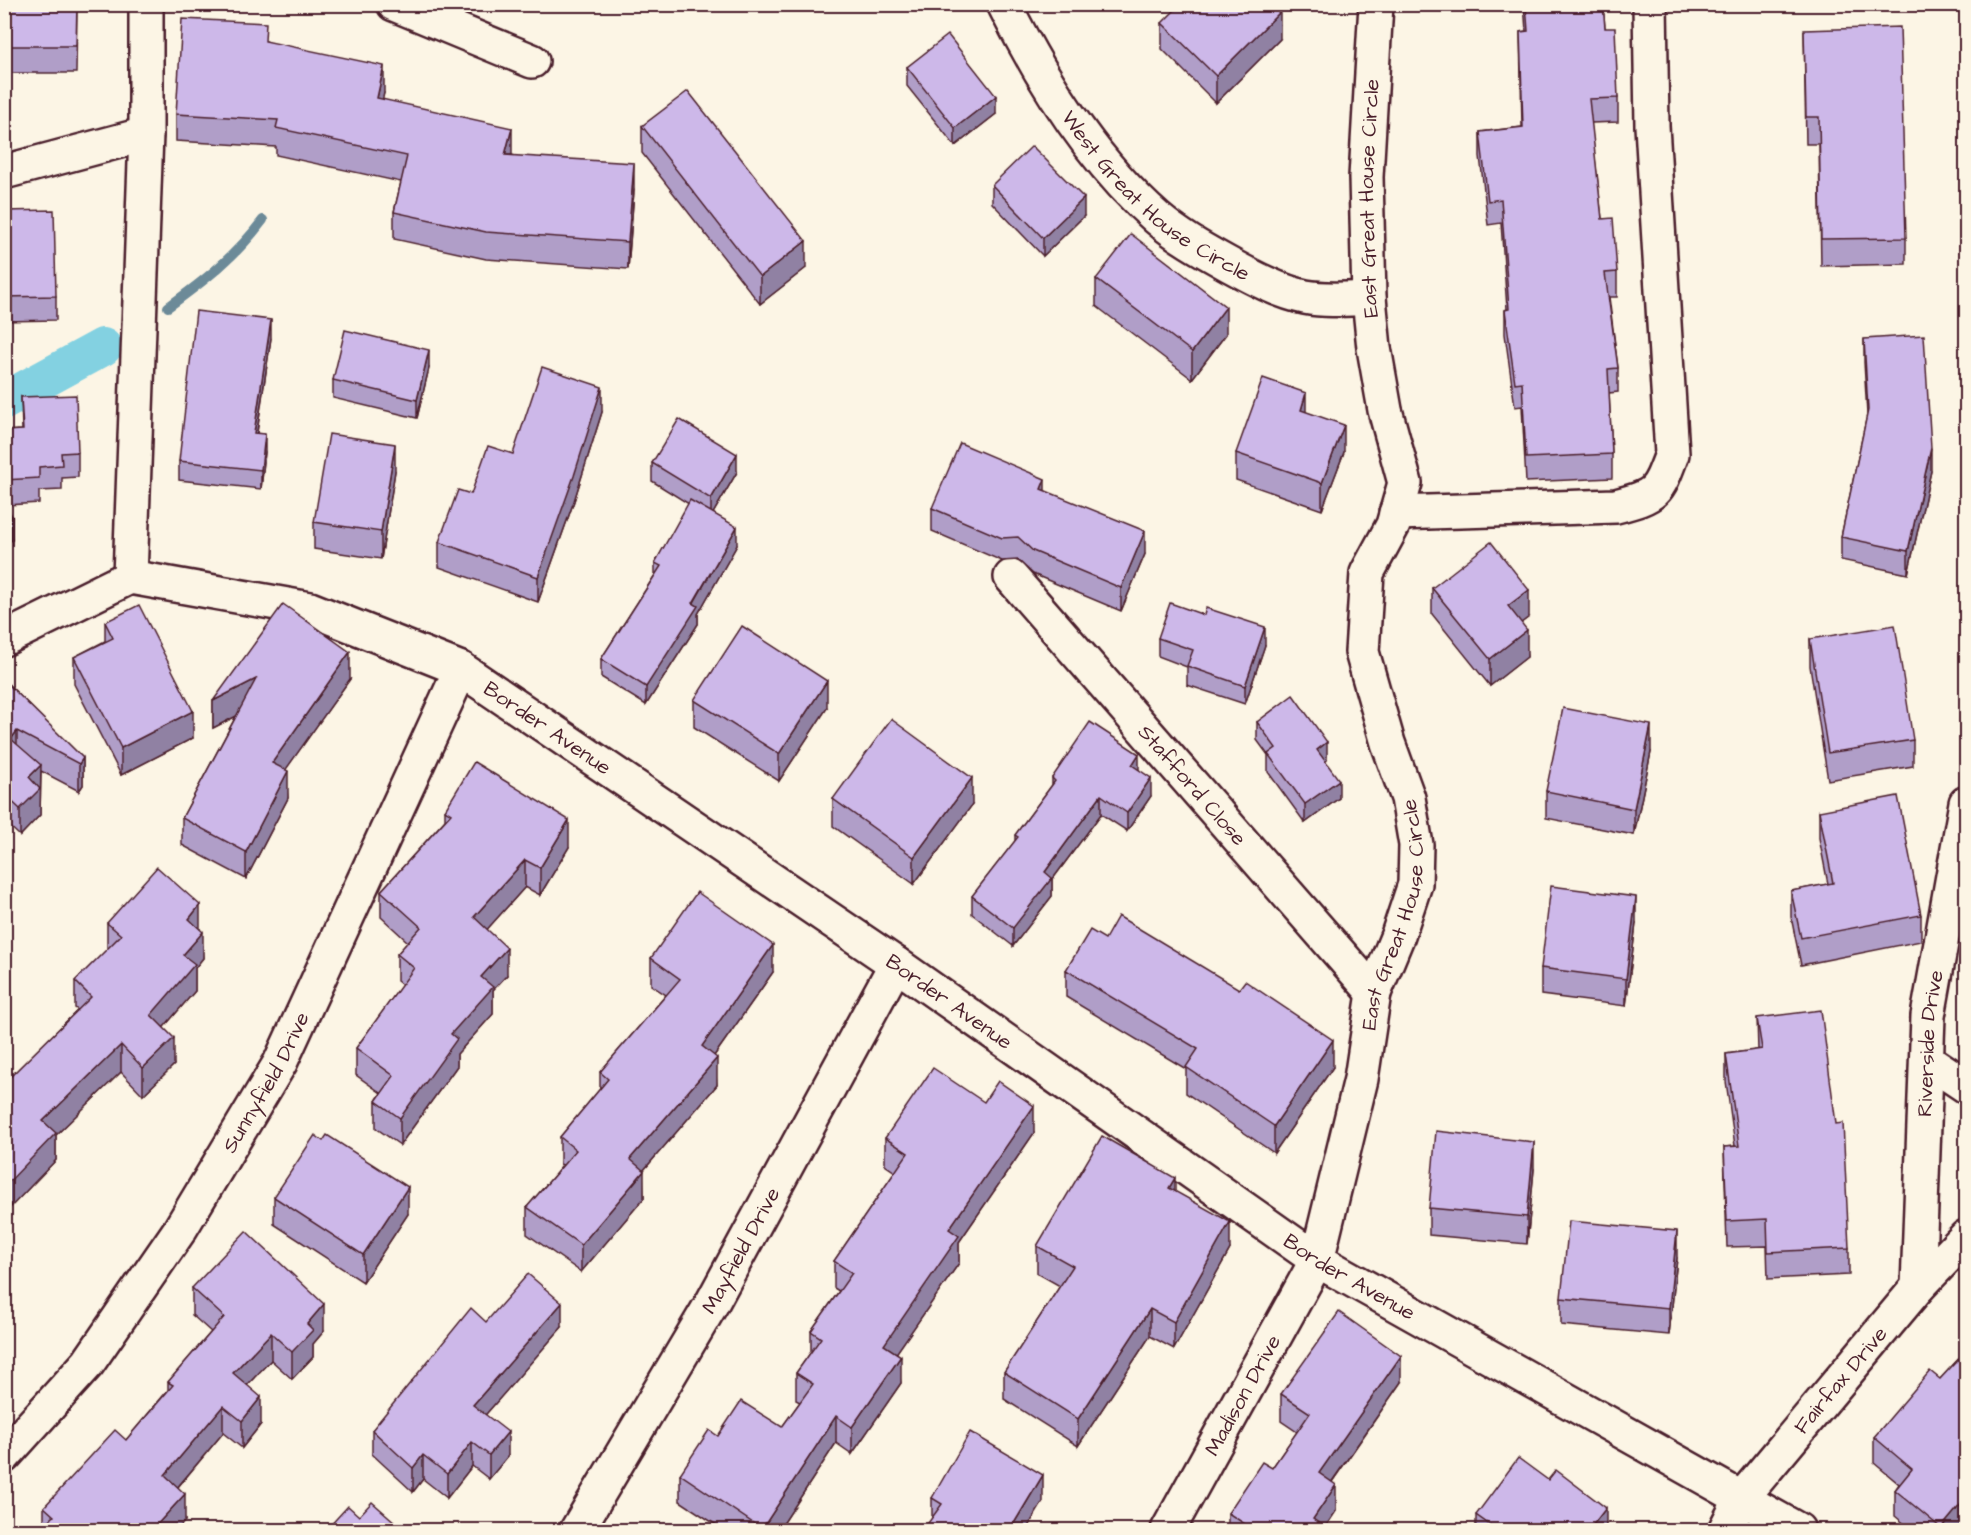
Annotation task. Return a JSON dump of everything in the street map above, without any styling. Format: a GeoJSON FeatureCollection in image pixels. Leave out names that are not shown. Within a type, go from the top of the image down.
{"type":"FeatureCollection","features":[{"type":"Feature","properties":{"kind":"street"},"geometry":{"type":"LineString","coordinates":[[4,639],[130,577],[146,134],[146,4]]}},
{"type":"Feature","properties":{"kind":"street"},"geometry":{"type":"LineString","coordinates":[[394,4],[532,61]]}},
{"type":"Feature","properties":{"kind":"street","name":"West Great House Circle"},"geometry":{"type":"LineString","coordinates":[[1004,4],[1021,38],[1065,110],[1129,192],[1159,220],[1189,242],[1247,274],[1304,297],[1333,300],[1369,298]]}},
{"type":"Feature","properties":{"kind":"street","name":"East Great House Circle"},"geometry":{"type":"LineString","coordinates":[[1317,1260],[1361,1079],[1374,993],[1398,935],[1415,884],[1416,845],[1408,798],[1362,652],[1367,573],[1393,525],[1405,483],[1385,410],[1374,348],[1369,298],[1366,177],[1376,4]]}},
{"type":"Feature","properties":{"kind":"street"},"geometry":{"type":"LineString","coordinates":[[1396,513],[1616,506],[1648,497],[1660,486],[1672,454],[1652,126],[1650,4]]}},
{"type":"Feature","properties":{"kind":"street"},"geometry":{"type":"LineString","coordinates":[[4,172],[146,134]]}},
{"type":"Feature","properties":{"kind":"street","name":"Border Avenue"},"geometry":{"type":"LineString","coordinates":[[130,577],[310,609],[461,669],[896,964],[1317,1260],[1798,1530]]}},
{"type":"Feature","properties":{"kind":"street","name":"Stafford Close"},"geometry":{"type":"LineString","coordinates":[[1011,577],[1374,993]]}},
{"type":"Feature","properties":{"kind":"street","name":"Sunnyfield Drive"},"geometry":{"type":"LineString","coordinates":[[4,1456],[88,1363],[179,1231],[280,1063],[461,669]]}},
{"type":"Feature","properties":{"kind":"street","name":"Riverside Drive"},"geometry":{"type":"LineString","coordinates":[[1918,1287],[1928,1016],[1966,803]]}},
{"type":"Feature","properties":{"kind":"street","name":"Mayfield Drive"},"geometry":{"type":"LineString","coordinates":[[577,1530],[712,1303],[896,964]]}},
{"type":"Feature","properties":{"kind":"street"},"geometry":{"type":"LineString","coordinates":[[1927,1060],[1966,1086]]}},
{"type":"Feature","properties":{"kind":"street","name":"Fairfax Drive"},"geometry":{"type":"LineString","coordinates":[[1725,1530],[1741,1499],[1918,1287],[1966,1237]]}},
{"type":"Feature","properties":{"kind":"street","name":"Madison Drive"},"geometry":{"type":"LineString","coordinates":[[1168,1530],[1317,1260]]}},
{"type":"Feature","properties":{"kind":"building"},"geometry":{"type":"Polygon","coordinates":[[[4,4],[77,4],[76,46],[4,46],[4,4]]]}},
{"type":"Feature","properties":{"kind":"building"},"geometry":{"type":"Polygon","coordinates":[[[1181,4],[1273,4],[1280,12],[1216,76],[1162,23],[1181,4]]]}},
{"type":"Feature","properties":{"kind":"building"},"geometry":{"type":"Polygon","coordinates":[[[1526,4],[1603,4],[1605,28],[1615,28],[1618,98],[1589,99],[1602,219],[1613,218],[1617,272],[1605,273],[1618,368],[1608,369],[1612,454],[1526,458],[1522,382],[1515,383],[1505,310],[1509,309],[1501,199],[1488,201],[1480,132],[1523,127],[1520,32],[1528,31],[1526,4]]]}},
{"type":"Feature","properties":{"kind":"building"},"geometry":{"type":"Polygon","coordinates":[[[182,19],[266,23],[265,41],[384,66],[377,98],[512,128],[505,155],[634,163],[628,242],[486,232],[394,212],[407,156],[276,128],[278,120],[176,114],[182,19]]]}},
{"type":"Feature","properties":{"kind":"building"},"geometry":{"type":"Polygon","coordinates":[[[1900,27],[1906,238],[1821,239],[1819,117],[1806,117],[1804,30],[1900,27]]]}},
{"type":"Feature","properties":{"kind":"building"},"geometry":{"type":"Polygon","coordinates":[[[948,35],[996,96],[955,128],[907,67],[948,35]]]}},
{"type":"Feature","properties":{"kind":"building"},"geometry":{"type":"Polygon","coordinates":[[[688,91],[806,241],[760,277],[642,126],[688,91]]]}},
{"type":"Feature","properties":{"kind":"building"},"geometry":{"type":"Polygon","coordinates":[[[1032,146],[1084,198],[1043,238],[992,185],[1032,146]]]}},
{"type":"Feature","properties":{"kind":"building"},"geometry":{"type":"Polygon","coordinates":[[[54,210],[56,296],[4,297],[4,211],[54,210]]]}},
{"type":"Feature","properties":{"kind":"building"},"geometry":{"type":"Polygon","coordinates":[[[1131,234],[1226,307],[1192,352],[1096,279],[1131,234]]]}},
{"type":"Feature","properties":{"kind":"building"},"geometry":{"type":"Polygon","coordinates":[[[196,311],[271,320],[254,433],[265,434],[261,470],[179,461],[196,311]]]}},
{"type":"Feature","properties":{"kind":"building"},"geometry":{"type":"Polygon","coordinates":[[[345,330],[429,350],[417,400],[333,380],[345,330]]]}},
{"type":"Feature","properties":{"kind":"building"},"geometry":{"type":"Polygon","coordinates":[[[1924,335],[1931,448],[1908,551],[1841,537],[1868,410],[1864,339],[1924,335]]]}},
{"type":"Feature","properties":{"kind":"building"},"geometry":{"type":"Polygon","coordinates":[[[542,367],[602,387],[574,476],[538,577],[439,542],[458,490],[471,494],[488,446],[513,454],[542,367]]]}},
{"type":"Feature","properties":{"kind":"building"},"geometry":{"type":"Polygon","coordinates":[[[1263,378],[1306,393],[1301,410],[1344,425],[1322,483],[1236,453],[1263,378]]]}},
{"type":"Feature","properties":{"kind":"building"},"geometry":{"type":"Polygon","coordinates":[[[76,395],[78,452],[61,453],[62,465],[39,467],[39,478],[4,480],[4,431],[23,430],[21,397],[76,395]]]}},
{"type":"Feature","properties":{"kind":"building"},"geometry":{"type":"Polygon","coordinates":[[[679,419],[737,454],[711,499],[652,463],[679,419]]]}},
{"type":"Feature","properties":{"kind":"building"},"geometry":{"type":"Polygon","coordinates":[[[329,434],[395,444],[381,532],[314,522],[329,434]]]}},
{"type":"Feature","properties":{"kind":"building"},"geometry":{"type":"Polygon","coordinates":[[[960,443],[1045,479],[1041,489],[1145,531],[1121,588],[1033,551],[1018,537],[1002,538],[932,508],[960,443]]]}},
{"type":"Feature","properties":{"kind":"building"},"geometry":{"type":"Polygon","coordinates":[[[690,500],[737,527],[693,603],[698,606],[646,687],[601,659],[661,566],[655,563],[690,500]]]}},
{"type":"Feature","properties":{"kind":"building"},"geometry":{"type":"Polygon","coordinates":[[[4,501],[12,516],[4,519],[4,501]]]}},
{"type":"Feature","properties":{"kind":"building"},"geometry":{"type":"Polygon","coordinates":[[[1491,542],[1529,590],[1508,606],[1527,630],[1490,659],[1432,588],[1491,542]]]}},
{"type":"Feature","properties":{"kind":"building"},"geometry":{"type":"Polygon","coordinates":[[[1170,603],[1204,615],[1206,608],[1265,627],[1245,686],[1187,666],[1193,650],[1158,638],[1170,603]]]}},
{"type":"Feature","properties":{"kind":"building"},"geometry":{"type":"Polygon","coordinates":[[[283,604],[350,652],[272,763],[288,771],[246,852],[182,818],[256,679],[213,701],[283,604]]]}},
{"type":"Feature","properties":{"kind":"building"},"geometry":{"type":"Polygon","coordinates":[[[139,605],[193,711],[121,748],[74,657],[113,638],[105,622],[139,605]]]}},
{"type":"Feature","properties":{"kind":"building"},"geometry":{"type":"Polygon","coordinates":[[[1895,625],[1913,740],[1828,753],[1810,639],[1895,625]]]}},
{"type":"Feature","properties":{"kind":"building"},"geometry":{"type":"Polygon","coordinates":[[[742,626],[827,681],[779,754],[694,700],[742,626]]]}},
{"type":"Feature","properties":{"kind":"building"},"geometry":{"type":"Polygon","coordinates":[[[4,680],[83,758],[79,764],[17,731],[11,739],[41,765],[29,777],[40,789],[20,809],[4,794],[4,680]]]}},
{"type":"Feature","properties":{"kind":"building"},"geometry":{"type":"Polygon","coordinates":[[[1293,695],[1327,742],[1317,750],[1339,780],[1305,804],[1268,754],[1276,748],[1257,722],[1293,695]]]}},
{"type":"Feature","properties":{"kind":"building"},"geometry":{"type":"Polygon","coordinates":[[[1563,708],[1651,725],[1634,809],[1546,791],[1563,708]]]}},
{"type":"Feature","properties":{"kind":"building"},"geometry":{"type":"Polygon","coordinates":[[[891,719],[972,778],[914,857],[833,799],[891,719]]]}},
{"type":"Feature","properties":{"kind":"building"},"geometry":{"type":"Polygon","coordinates":[[[1090,722],[1139,754],[1132,765],[1151,778],[1127,813],[1101,795],[1045,872],[1052,878],[1013,928],[972,896],[1018,837],[1015,835],[1055,781],[1052,778],[1090,722]]]}},
{"type":"Feature","properties":{"kind":"building"},"geometry":{"type":"Polygon","coordinates":[[[474,762],[569,820],[540,868],[525,860],[474,917],[507,948],[481,977],[493,987],[451,1034],[457,1039],[400,1118],[376,1101],[394,1076],[356,1048],[414,968],[397,954],[421,927],[381,891],[451,814],[445,810],[474,762]]]}},
{"type":"Feature","properties":{"kind":"building"},"geometry":{"type":"Polygon","coordinates":[[[1898,796],[1921,915],[1801,938],[1791,891],[1833,883],[1819,811],[1898,796]]]}},
{"type":"Feature","properties":{"kind":"building"},"geometry":{"type":"Polygon","coordinates":[[[157,867],[200,905],[189,919],[203,932],[183,955],[195,964],[151,1015],[174,1038],[143,1068],[121,1045],[43,1121],[56,1133],[4,1187],[4,1083],[91,997],[75,981],[121,935],[107,923],[157,867]]]}},
{"type":"Feature","properties":{"kind":"building"},"geometry":{"type":"Polygon","coordinates":[[[1551,886],[1636,897],[1626,979],[1541,968],[1551,886]]]}},
{"type":"Feature","properties":{"kind":"building"},"geometry":{"type":"Polygon","coordinates":[[[697,892],[773,945],[702,1046],[717,1058],[630,1159],[644,1171],[581,1245],[527,1207],[576,1150],[560,1137],[608,1079],[600,1072],[680,979],[651,958],[697,892]]]}},
{"type":"Feature","properties":{"kind":"building"},"geometry":{"type":"Polygon","coordinates":[[[1118,916],[1239,989],[1245,981],[1333,1040],[1274,1126],[1186,1067],[1198,1049],[1066,970],[1090,930],[1105,939],[1118,916]]]}},
{"type":"Feature","properties":{"kind":"building"},"geometry":{"type":"Polygon","coordinates":[[[1821,1010],[1836,1124],[1843,1123],[1849,1248],[1768,1252],[1767,1219],[1727,1221],[1724,1147],[1739,1146],[1726,1054],[1762,1049],[1757,1018],[1821,1010]]]}},
{"type":"Feature","properties":{"kind":"building"},"geometry":{"type":"Polygon","coordinates":[[[933,1068],[984,1102],[998,1081],[1034,1106],[949,1229],[959,1236],[884,1345],[901,1356],[852,1427],[836,1416],[762,1529],[680,1474],[709,1430],[718,1436],[741,1401],[782,1427],[813,1384],[796,1373],[821,1338],[811,1331],[852,1273],[834,1261],[908,1153],[885,1138],[933,1068]]]}},
{"type":"Feature","properties":{"kind":"building"},"geometry":{"type":"Polygon","coordinates":[[[1436,1131],[1534,1142],[1527,1217],[1429,1208],[1436,1131]]]}},
{"type":"Feature","properties":{"kind":"building"},"geometry":{"type":"Polygon","coordinates":[[[315,1135],[323,1141],[327,1135],[408,1187],[363,1255],[274,1197],[315,1135]]]}},
{"type":"Feature","properties":{"kind":"building"},"geometry":{"type":"Polygon","coordinates":[[[1102,1136],[1175,1178],[1169,1188],[1230,1222],[1174,1322],[1150,1309],[1078,1419],[1004,1372],[1073,1266],[1037,1246],[1102,1136]]]}},
{"type":"Feature","properties":{"kind":"building"},"geometry":{"type":"Polygon","coordinates":[[[1569,1221],[1677,1231],[1669,1308],[1561,1298],[1569,1221]]]}},
{"type":"Feature","properties":{"kind":"building"},"geometry":{"type":"Polygon","coordinates":[[[246,1231],[324,1304],[307,1324],[313,1330],[292,1352],[271,1333],[233,1373],[261,1397],[242,1421],[223,1406],[165,1475],[185,1494],[152,1530],[40,1530],[54,1516],[44,1507],[115,1430],[126,1440],[173,1385],[168,1382],[224,1317],[192,1288],[246,1231]]]}},
{"type":"Feature","properties":{"kind":"building"},"geometry":{"type":"Polygon","coordinates":[[[528,1274],[562,1303],[473,1405],[508,1432],[489,1455],[472,1442],[447,1474],[423,1455],[413,1468],[372,1430],[471,1308],[486,1322],[528,1274]]]}},
{"type":"Feature","properties":{"kind":"building"},"geometry":{"type":"Polygon","coordinates":[[[1339,1312],[1401,1356],[1319,1473],[1336,1485],[1313,1519],[1329,1530],[1254,1530],[1228,1513],[1262,1462],[1272,1468],[1310,1413],[1281,1394],[1339,1312]]]}},
{"type":"Feature","properties":{"kind":"building"},"geometry":{"type":"Polygon","coordinates":[[[1966,1351],[1966,1498],[1941,1528],[1895,1490],[1912,1469],[1874,1437],[1930,1371],[1940,1379],[1966,1351]]]}},
{"type":"Feature","properties":{"kind":"building"},"geometry":{"type":"Polygon","coordinates":[[[970,1432],[1043,1475],[1010,1530],[923,1530],[942,1504],[932,1498],[970,1432]]]}},
{"type":"Feature","properties":{"kind":"building"},"geometry":{"type":"Polygon","coordinates":[[[1518,1458],[1548,1480],[1556,1470],[1606,1508],[1589,1530],[1497,1530],[1476,1515],[1518,1458]]]}},
{"type":"Feature","properties":{"kind":"building"},"geometry":{"type":"Polygon","coordinates":[[[372,1502],[404,1530],[326,1530],[348,1506],[359,1516],[372,1502]]]}},
{"type":"Feature","properties":{"kind":"waterway"},"geometry":{"type":"LineString","coordinates":[[168,307],[219,267],[263,220]]}},
{"type":"Feature","properties":{"kind":"waterway"},"geometry":{"type":"LineString","coordinates":[[4,401],[103,347]]}}]}
